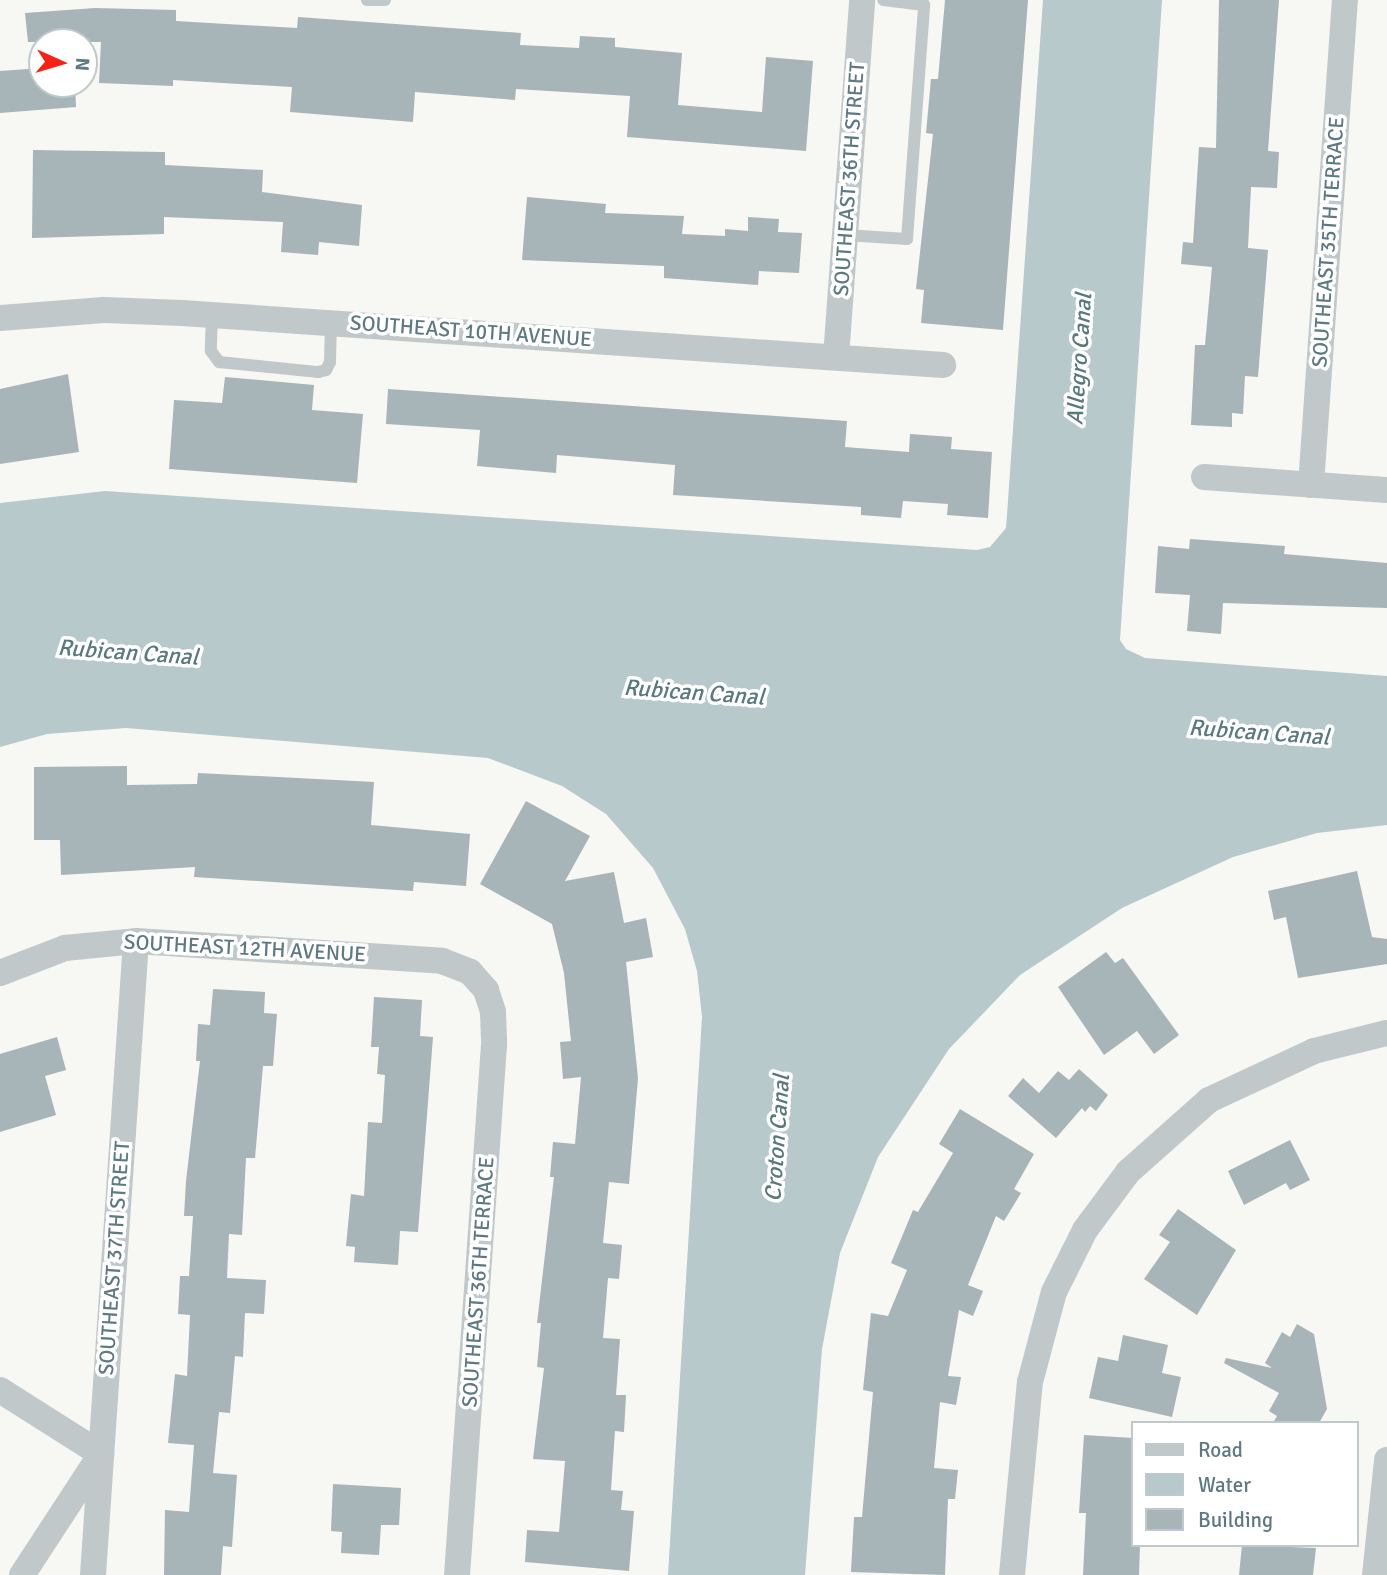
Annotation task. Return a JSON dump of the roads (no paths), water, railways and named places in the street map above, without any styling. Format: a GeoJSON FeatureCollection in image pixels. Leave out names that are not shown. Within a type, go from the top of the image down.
{"type":"FeatureCollection","features":[{"type":"Feature","properties":{"kind":"street","name":"SOUTHEAST 36TH STREET"},"geometry":{"type":"LineString","coordinates":[[836,357],[862,0]]}},
{"type":"Feature","properties":{"kind":"street","name":"SOUTHEAST 35TH TERRACE"},"geometry":{"type":"LineString","coordinates":[[1311,485],[1345,0]]}},
{"type":"Feature","properties":{"kind":"street","name":"SOUTHEAST 10TH AVENUE"},"geometry":{"type":"LineString","coordinates":[[0,318],[104,310],[212,314],[943,365]]}},
{"type":"Feature","properties":{"kind":"street"},"geometry":{"type":"LineString","coordinates":[[1204,477],[1387,490]]}},
{"type":"Feature","properties":{"kind":"street","name":"SOUTHEAST 12TH AVENUE"},"geometry":{"type":"LineString","coordinates":[[0,974],[65,948],[136,941],[442,961],[470,972],[486,990]]}},
{"type":"Feature","properties":{"kind":"street","name":"SOUTHEAST 37TH STREET"},"geometry":{"type":"LineString","coordinates":[[93,1575],[136,941]]}},
{"type":"Feature","properties":{"kind":"street","name":"SOUTHEAST 36TH TERRACE"},"geometry":{"type":"LineString","coordinates":[[457,1575],[495,1045],[493,1013],[486,990]]}},
{"type":"Feature","properties":{"kind":"street"},"geometry":{"type":"LineString","coordinates":[[1012,1575],[1023,1425],[1054,1292],[1105,1200],[1180,1122],[1209,1100],[1278,1065],[1387,1033]]}},
{"type":"Feature","properties":{"kind":"street"},"geometry":{"type":"LineString","coordinates":[[0,1390],[102,1454],[22,1575]]}},
{"type":"Feature","properties":{"kind":"street"},"geometry":{"type":"LineString","coordinates":[[1375,1575],[1387,1460]]}},
{"type":"Feature","properties":{"kind":"lane"},"geometry":{"type":"LineString","coordinates":[[367,0],[385,0]]}},
{"type":"Feature","properties":{"kind":"lane"},"geometry":{"type":"LineString","coordinates":[[845,234],[907,239],[924,5],[883,0]]}},
{"type":"Feature","properties":{"kind":"lane"},"geometry":{"type":"LineString","coordinates":[[212,314],[211,351],[219,362],[318,372],[326,370],[330,362],[331,322]]}},
{"type":"Feature","properties":{"kind":"water"},"geometry":{"type":"Polygon","coordinates":[[[1043,0],[1162,0],[1120,640],[1126,649],[1145,658],[1387,676],[1387,825],[1317,833],[1233,857],[1122,908],[1020,975],[949,1049],[878,1157],[840,1253],[822,1349],[805,1575],[668,1575],[702,1017],[697,971],[685,929],[653,868],[606,814],[562,786],[488,758],[126,728],[47,734],[0,747],[0,503],[105,491],[977,550],[990,547],[1006,528],[1043,0]]]}},
{"type":"Feature","properties":{"kind":"water label","name":"Allegro Canal"},"geometry":{"type":"Point","coordinates":[1080,359]}},
{"type":"Feature","properties":{"kind":"water label","name":"Rubican Canal"},"geometry":{"type":"Point","coordinates":[128,653]}},
{"type":"Feature","properties":{"kind":"water label","name":"Rubican Canal"},"geometry":{"type":"Point","coordinates":[694,693]}},
{"type":"Feature","properties":{"kind":"water label","name":"Rubican Canal"},"geometry":{"type":"Point","coordinates":[1259,733]}},
{"type":"Feature","properties":{"kind":"water label","name":"Croton Canal"},"geometry":{"type":"Point","coordinates":[778,1138]}}]}
